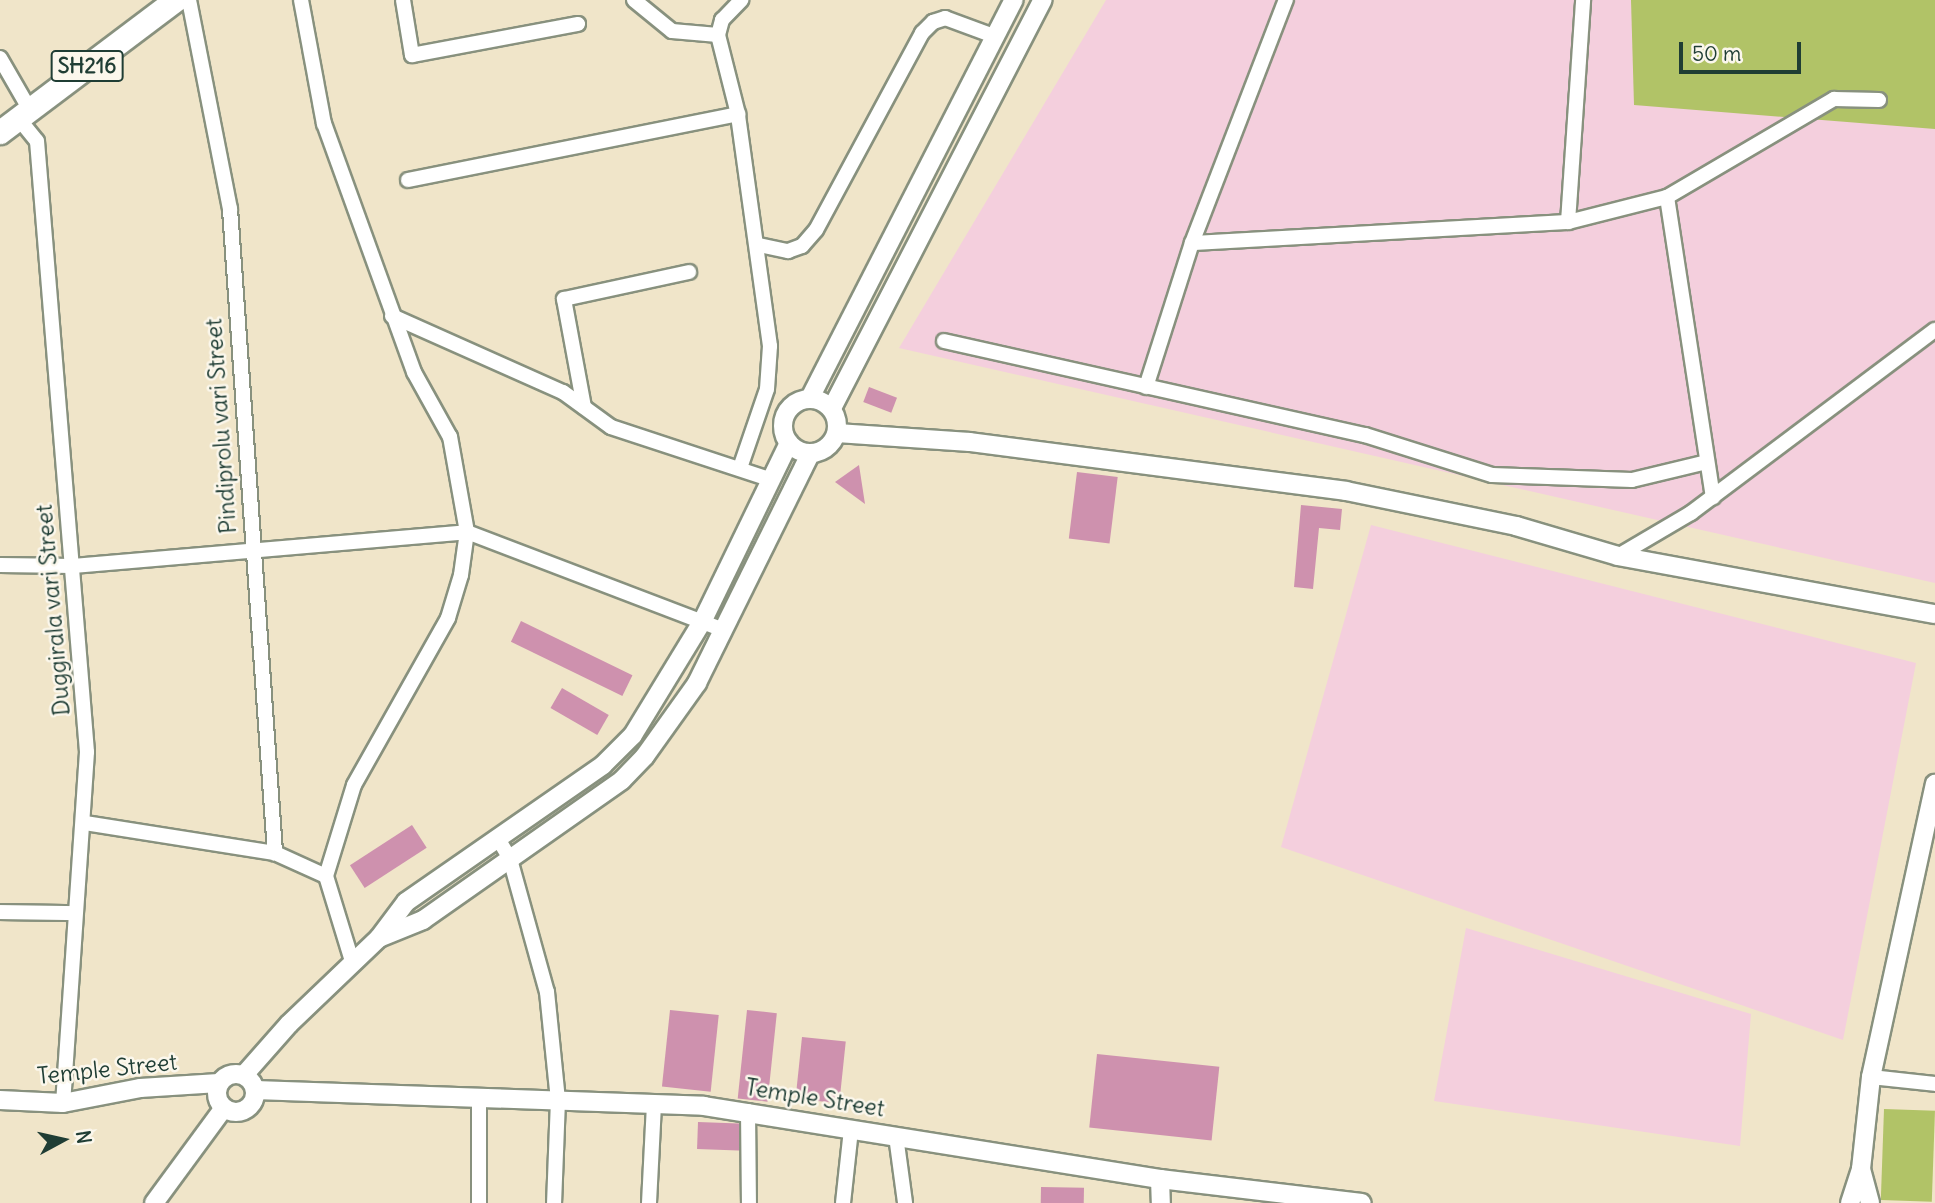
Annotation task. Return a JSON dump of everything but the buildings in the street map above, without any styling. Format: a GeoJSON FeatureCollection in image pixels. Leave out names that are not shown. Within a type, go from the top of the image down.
{"type":"FeatureCollection","features":[{"type":"Feature","properties":{"kind":"main road","name":"SH216"},"geometry":{"type":"LineString","coordinates":[[16,120],[175,0]]}},
{"type":"Feature","properties":{"kind":"street","name":"Pindiprolu vari Street"},"geometry":{"type":"LineString","coordinates":[[189,0],[230,209],[275,853]]}},
{"type":"Feature","properties":{"kind":"street"},"geometry":{"type":"LineString","coordinates":[[301,0],[324,124],[414,372],[450,437],[467,532],[447,618],[354,785],[326,876],[352,961]]}},
{"type":"Feature","properties":{"kind":"street"},"geometry":{"type":"LineString","coordinates":[[403,0],[412,55],[578,24]]}},
{"type":"Feature","properties":{"kind":"street"},"geometry":{"type":"LineString","coordinates":[[634,0],[672,32],[718,35]]}},
{"type":"Feature","properties":{"kind":"street"},"geometry":{"type":"LineString","coordinates":[[740,468],[767,389],[770,346],[738,114],[718,35],[722,20],[741,0]]}},
{"type":"Feature","properties":{"kind":"street"},"geometry":{"type":"LineString","coordinates":[[223,1109],[246,1110],[249,1083],[352,961],[379,938],[406,902],[603,765],[633,735],[702,622],[769,479],[789,443],[783,420],[789,409],[810,398],[1014,0]]}},
{"type":"Feature","properties":{"kind":"street"},"geometry":{"type":"LineString","coordinates":[[379,938],[423,920],[622,780],[671,724],[724,630],[810,454],[832,444],[837,433],[832,408],[1043,0]]}},
{"type":"Feature","properties":{"kind":"street"},"geometry":{"type":"LineString","coordinates":[[1146,387],[1192,243],[1286,0]]}},
{"type":"Feature","properties":{"kind":"street"},"geometry":{"type":"LineString","coordinates":[[1568,222],[1583,0]]}},
{"type":"Feature","properties":{"kind":"street"},"geometry":{"type":"LineString","coordinates":[[758,245],[788,251],[802,246],[816,230],[922,33],[933,22],[945,18],[994,36]]}},
{"type":"Feature","properties":{"kind":"street","name":"Duggirala vari Street"},"geometry":{"type":"LineString","coordinates":[[0,58],[16,120],[37,141],[87,752],[85,823],[75,913],[63,1103]]}},
{"type":"Feature","properties":{"kind":"street"},"geometry":{"type":"LineString","coordinates":[[1192,243],[1568,222],[1667,197],[1834,99],[1879,100]]}},
{"type":"Feature","properties":{"kind":"street"},"geometry":{"type":"LineString","coordinates":[[408,180],[738,114]]}},
{"type":"Feature","properties":{"kind":"street"},"geometry":{"type":"LineString","coordinates":[[1667,197],[1713,498]]}},
{"type":"Feature","properties":{"kind":"street"},"geometry":{"type":"LineString","coordinates":[[584,407],[564,299],[689,272]]}},
{"type":"Feature","properties":{"kind":"street"},"geometry":{"type":"LineString","coordinates":[[392,316],[563,392],[611,427],[769,479]]}},
{"type":"Feature","properties":{"kind":"street"},"geometry":{"type":"LineString","coordinates":[[1618,556],[1713,498],[1935,330]]}},
{"type":"Feature","properties":{"kind":"street"},"geometry":{"type":"LineString","coordinates":[[944,341],[1365,435],[1492,475],[1632,480],[1707,462]]}},
{"type":"Feature","properties":{"kind":"street"},"geometry":{"type":"LineString","coordinates":[[810,398],[832,408]]}},
{"type":"Feature","properties":{"kind":"street"},"geometry":{"type":"LineString","coordinates":[[837,433],[970,442],[1346,491],[1516,526],[1618,556],[1935,614]]}},
{"type":"Feature","properties":{"kind":"street"},"geometry":{"type":"LineString","coordinates":[[789,443],[810,454]]}},
{"type":"Feature","properties":{"kind":"street"},"geometry":{"type":"LineString","coordinates":[[0,565],[73,566],[467,532],[724,630]]}},
{"type":"Feature","properties":{"kind":"street"},"geometry":{"type":"LineString","coordinates":[[1850,1203],[1861,1169],[1871,1077],[1935,784]]}},
{"type":"Feature","properties":{"kind":"street"},"geometry":{"type":"LineString","coordinates":[[85,823],[275,853],[326,876]]}},
{"type":"Feature","properties":{"kind":"street"},"geometry":{"type":"LineString","coordinates":[[497,837],[510,859],[547,992],[558,1100],[554,1203]]}},
{"type":"Feature","properties":{"kind":"street"},"geometry":{"type":"LineString","coordinates":[[0,912],[75,913]]}},
{"type":"Feature","properties":{"kind":"street"},"geometry":{"type":"LineString","coordinates":[[223,1109],[216,1097],[219,1083],[230,1074],[249,1083]]}},
{"type":"Feature","properties":{"kind":"street"},"geometry":{"type":"LineString","coordinates":[[1871,1077],[1935,1084]]}},
{"type":"Feature","properties":{"kind":"street","name":"Temple Street"},"geometry":{"type":"LineString","coordinates":[[0,1100],[63,1103],[140,1088],[219,1083]]}},
{"type":"Feature","properties":{"kind":"street","name":"Temple Street"},"geometry":{"type":"LineString","coordinates":[[249,1083],[479,1099],[654,1104],[748,1111],[1160,1179],[1362,1203]]}},
{"type":"Feature","properties":{"kind":"street"},"geometry":{"type":"LineString","coordinates":[[479,1099],[479,1203]]}},
{"type":"Feature","properties":{"kind":"street"},"geometry":{"type":"LineString","coordinates":[[649,1203],[654,1104]]}},
{"type":"Feature","properties":{"kind":"street"},"geometry":{"type":"LineString","coordinates":[[154,1203],[223,1109]]}},
{"type":"Feature","properties":{"kind":"street"},"geometry":{"type":"LineString","coordinates":[[748,1111],[750,1203]]}},
{"type":"Feature","properties":{"kind":"street"},"geometry":{"type":"LineString","coordinates":[[843,1203],[851,1129]]}},
{"type":"Feature","properties":{"kind":"street"},"geometry":{"type":"LineString","coordinates":[[895,1136],[905,1203]]}},
{"type":"Feature","properties":{"kind":"street"},"geometry":{"type":"LineString","coordinates":[[1861,1169],[1870,1203]]}},
{"type":"Feature","properties":{"kind":"street"},"geometry":{"type":"LineString","coordinates":[[1160,1179],[1161,1203]]}},
{"type":"Feature","properties":{"kind":"shaded area"},"geometry":{"type":"Polygon","coordinates":[[[1106,0],[1935,0],[1935,583],[899,348],[1106,0]]]}},
{"type":"Feature","properties":{"kind":"shaded area"},"geometry":{"type":"Polygon","coordinates":[[[1371,525],[1916,663],[1843,1040],[1281,847],[1371,525]]]}},
{"type":"Feature","properties":{"kind":"shaded area"},"geometry":{"type":"Polygon","coordinates":[[[1466,928],[1751,1014],[1740,1146],[1434,1101],[1466,928]]]}},
{"type":"Feature","properties":{"kind":"green space"},"geometry":{"type":"Polygon","coordinates":[[[1631,0],[1935,0],[1935,129],[1634,105],[1631,0]]]}},
{"type":"Feature","properties":{"kind":"green space"},"geometry":{"type":"Polygon","coordinates":[[[1884,1109],[1935,1111],[1932,1202],[1881,1200],[1884,1109]]]}}]}
